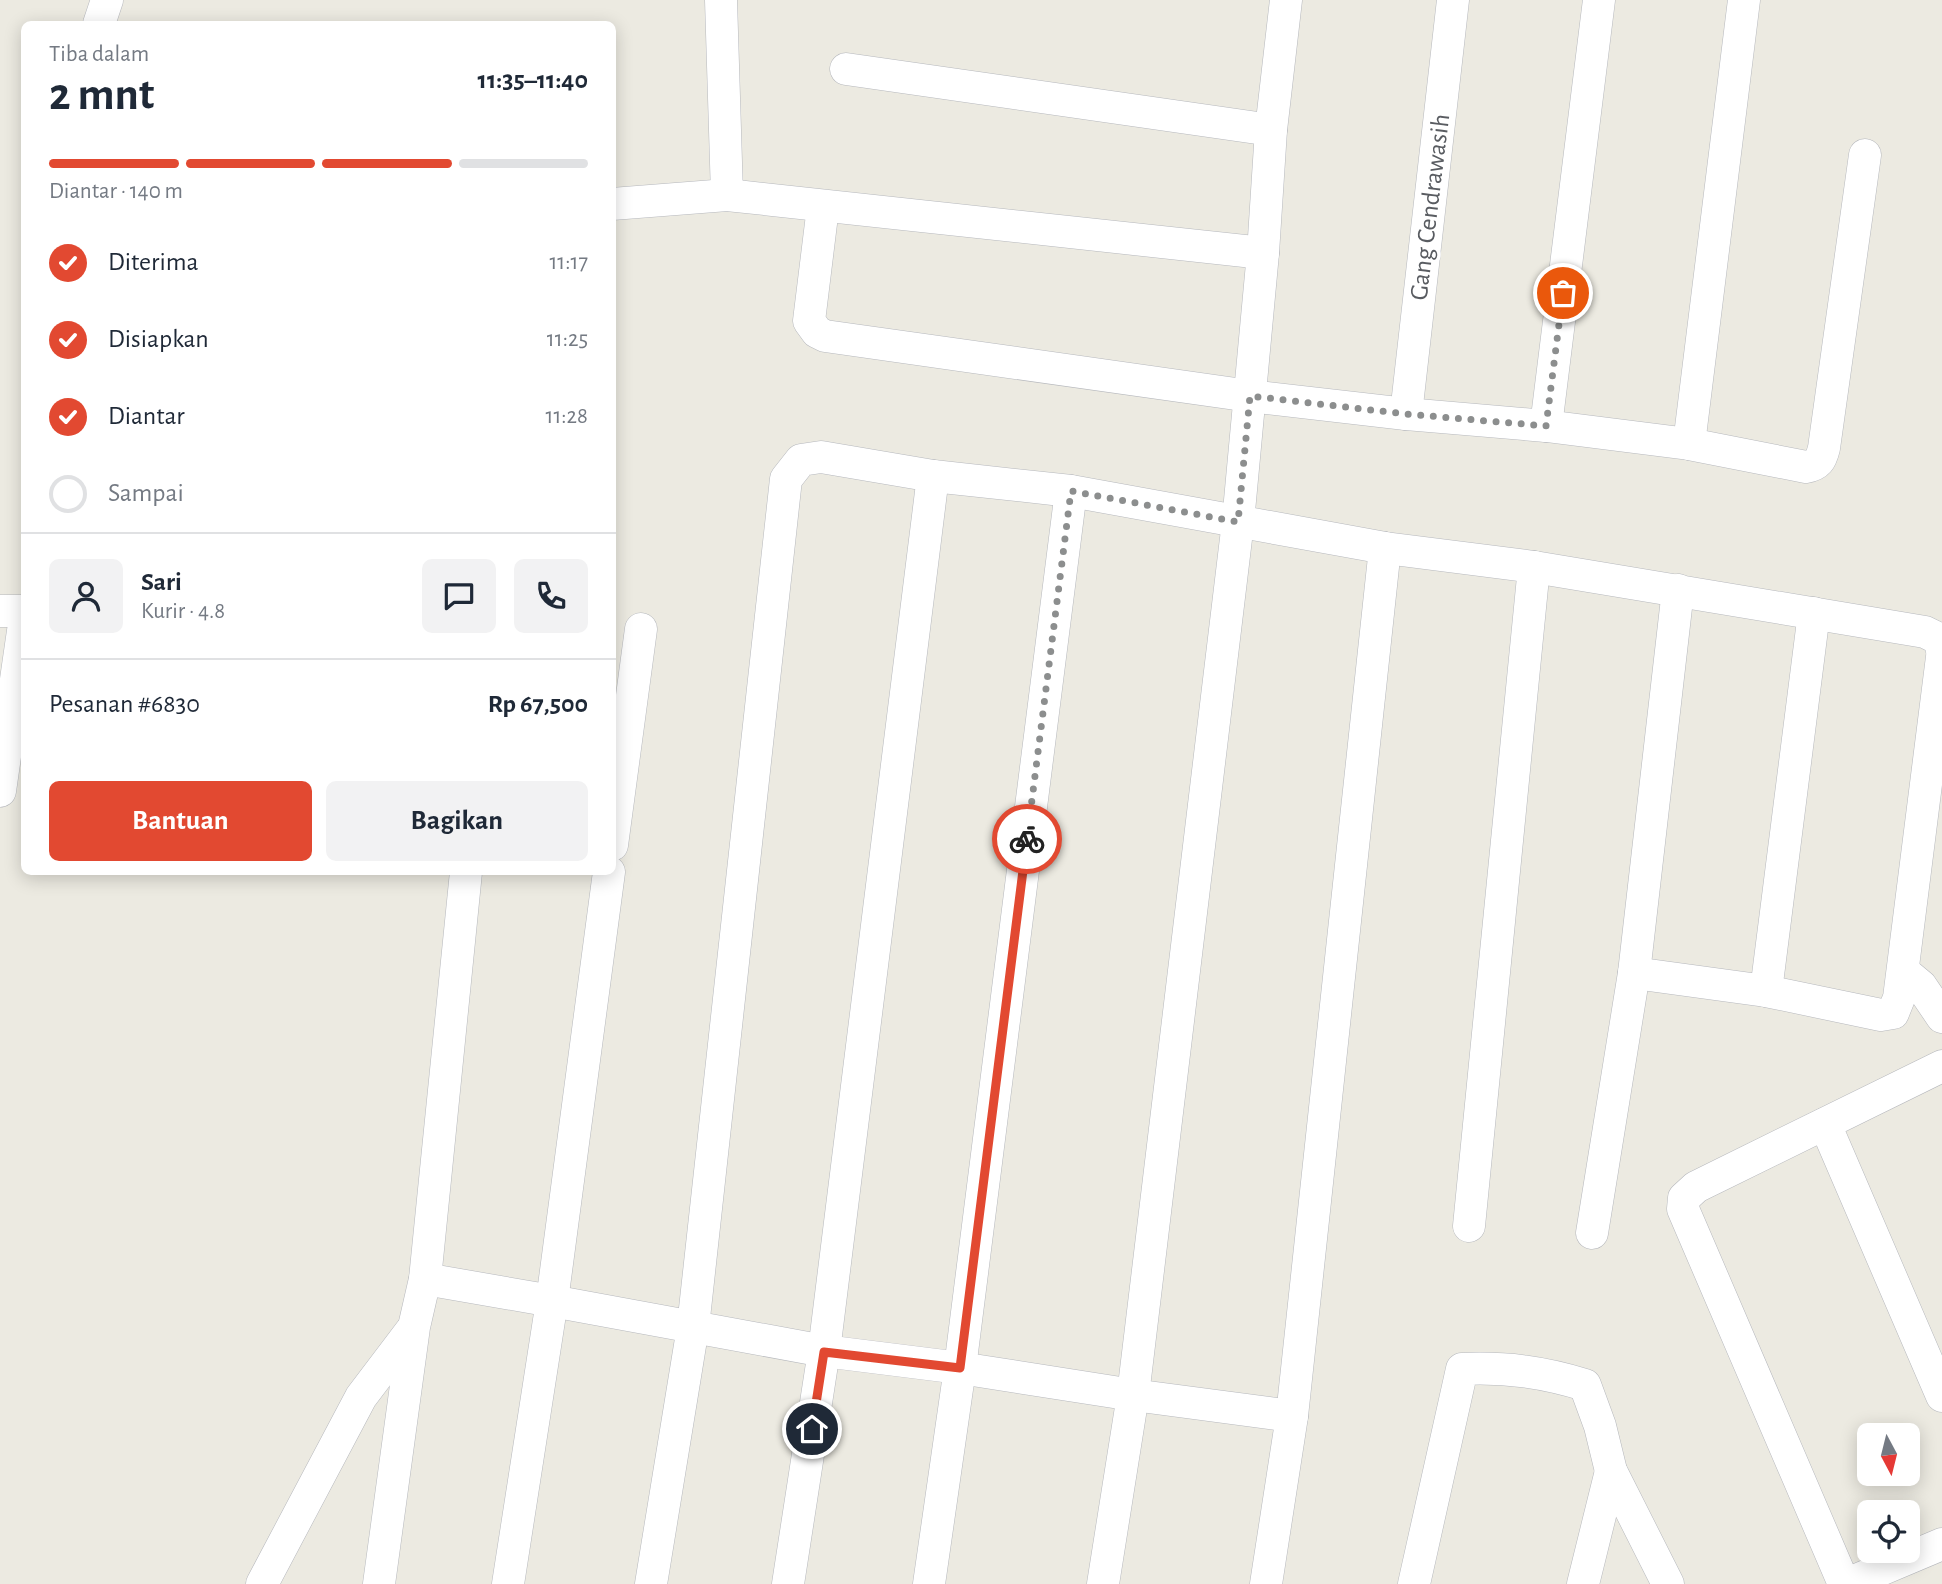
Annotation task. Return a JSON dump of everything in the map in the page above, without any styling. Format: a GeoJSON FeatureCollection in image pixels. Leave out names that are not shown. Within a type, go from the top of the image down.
{"type":"FeatureCollection","features":[{"type":"Feature","properties":{"kind":"street"},"geometry":{"type":"LineString","coordinates":[[100,21],[107,0]]}},
{"type":"Feature","properties":{"kind":"street"},"geometry":{"type":"LineString","coordinates":[[721,0],[727,195]]}},
{"type":"Feature","properties":{"kind":"street"},"geometry":{"type":"LineString","coordinates":[[1102,1584],[1133,1395],[1238,522],[1263,253],[1271,130],[1286,0]]}},
{"type":"Feature","properties":{"kind":"street","name":"Gang Cendrawasih"},"geometry":{"type":"LineString","coordinates":[[1406,414],[1453,0]]}},
{"type":"Feature","properties":{"kind":"street"},"geometry":{"type":"LineString","coordinates":[[1546,426],[1599,0]]}},
{"type":"Feature","properties":{"kind":"street"},"geometry":{"type":"LineString","coordinates":[[1689,444],[1744,0]]}},
{"type":"Feature","properties":{"kind":"street"},"geometry":{"type":"LineString","coordinates":[[846,69],[1271,130]]}},
{"type":"Feature","properties":{"kind":"street"},"geometry":{"type":"LineString","coordinates":[[823,207],[809,321],[817,332],[825,336],[1250,396],[1406,414],[1546,426],[1689,444],[1806,467],[1815,466],[1821,459],[1865,155]]}},
{"type":"Feature","properties":{"kind":"street"},"geometry":{"type":"LineString","coordinates":[[616,204],[727,195],[1263,253]]}},
{"type":"Feature","properties":{"kind":"street"},"geometry":{"type":"LineString","coordinates":[[651,1584],[693,1326],[786,479],[801,460],[821,457],[933,476],[1071,491],[1385,548],[1534,567],[1678,590],[1924,632],[1939,639],[1942,650]]}},
{"type":"Feature","properties":{"kind":"street"},"geometry":{"type":"LineString","coordinates":[[788,1584],[824,1352],[933,476]]}},
{"type":"Feature","properties":{"kind":"street"},"geometry":{"type":"LineString","coordinates":[[929,1584],[960,1368],[1071,491]]}},
{"type":"Feature","properties":{"kind":"street"},"geometry":{"type":"LineString","coordinates":[[1266,1584],[1293,1416],[1385,548]]}},
{"type":"Feature","properties":{"kind":"street"},"geometry":{"type":"LineString","coordinates":[[1469,1226],[1534,567]]}},
{"type":"Feature","properties":{"kind":"street"},"geometry":{"type":"LineString","coordinates":[[1592,1233],[1634,973],[1678,590]]}},
{"type":"Feature","properties":{"kind":"street"},"geometry":{"type":"LineString","coordinates":[[0,611],[21,611]]}},
{"type":"Feature","properties":{"kind":"street"},"geometry":{"type":"LineString","coordinates":[[1766,991],[1814,613]]}},
{"type":"Feature","properties":{"kind":"street"},"geometry":{"type":"LineString","coordinates":[[616,815],[641,629]]}},
{"type":"Feature","properties":{"kind":"street"},"geometry":{"type":"LineString","coordinates":[[0,791],[21,645]]}},
{"type":"Feature","properties":{"kind":"street"},"geometry":{"type":"LineString","coordinates":[[1634,973],[1766,991],[1881,1015],[1893,1013],[1899,998],[1903,971],[1942,657]]}},
{"type":"Feature","properties":{"kind":"street"},"geometry":{"type":"LineString","coordinates":[[379,1584],[414,1327],[425,1279],[466,875]]}},
{"type":"Feature","properties":{"kind":"street"},"geometry":{"type":"LineString","coordinates":[[508,1584],[552,1301],[609,875]]}},
{"type":"Feature","properties":{"kind":"street"},"geometry":{"type":"LineString","coordinates":[[1903,971],[1921,986],[1942,1017]]}},
{"type":"Feature","properties":{"kind":"street"},"geometry":{"type":"LineString","coordinates":[[1942,1066],[1696,1187],[1684,1198],[1683,1209],[1845,1584],[1942,1544]]}},
{"type":"Feature","properties":{"kind":"street"},"geometry":{"type":"LineString","coordinates":[[1825,1124],[1942,1396]]}},
{"type":"Feature","properties":{"kind":"street"},"geometry":{"type":"LineString","coordinates":[[425,1279],[824,1352],[960,1368],[1293,1416]]}},
{"type":"Feature","properties":{"kind":"street"},"geometry":{"type":"LineString","coordinates":[[262,1584],[361,1397],[414,1327]]}},
{"type":"Feature","properties":{"kind":"street"},"geometry":{"type":"LineString","coordinates":[[1414,1584],[1462,1369],[1500,1367],[1585,1385],[1601,1426],[1611,1471],[1668,1584]]}},
{"type":"Feature","properties":{"kind":"street"},"geometry":{"type":"LineString","coordinates":[[1583,1584],[1611,1471]]}},
{"type":"Feature","properties":{"kind":"way so far"},"geometry":{"type":"LineString","coordinates":[[1027,839],[1071,491],[1238,522],[1250,396],[1406,414],[1546,426],[1563,293]]}},
{"type":"Feature","properties":{"kind":"route"},"geometry":{"type":"LineString","coordinates":[[812,1429],[824,1352],[960,1368],[1027,839]]}}]}
